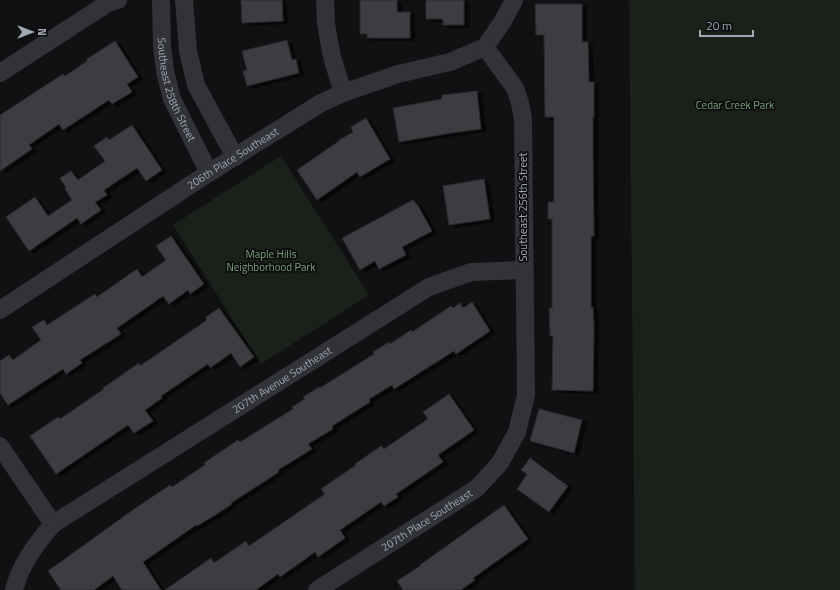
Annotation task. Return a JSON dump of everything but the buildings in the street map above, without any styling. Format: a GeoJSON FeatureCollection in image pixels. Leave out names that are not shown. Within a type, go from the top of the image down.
{"type":"FeatureCollection","features":[{"type":"Feature","properties":{"kind":"street"},"geometry":{"type":"LineString","coordinates":[[0,72],[108,3],[118,0]]}},
{"type":"Feature","properties":{"kind":"street","name":"Southeast 258th Street"},"geometry":{"type":"LineString","coordinates":[[161,0],[162,46],[165,71],[172,99],[209,173]]}},
{"type":"Feature","properties":{"kind":"street","name":"Southeast 258th Street"},"geometry":{"type":"LineString","coordinates":[[184,0],[188,51],[196,85],[234,157]]}},
{"type":"Feature","properties":{"kind":"street"},"geometry":{"type":"LineString","coordinates":[[325,0],[326,24],[332,57],[343,93]]}},
{"type":"Feature","properties":{"kind":"street"},"geometry":{"type":"LineString","coordinates":[[485,47],[514,0]]}},
{"type":"Feature","properties":{"kind":"street","name":"206th Place Southeast"},"geometry":{"type":"LineString","coordinates":[[0,310],[209,173],[321,103],[343,93],[398,74],[450,62],[485,47]]}},
{"type":"Feature","properties":{"kind":"street","name":"Southeast 256th Street"},"geometry":{"type":"LineString","coordinates":[[485,47],[515,88],[523,119],[526,395],[517,432]]}},
{"type":"Feature","properties":{"kind":"street","name":"207th Avenue Southeast"},"geometry":{"type":"LineString","coordinates":[[14,590],[16,582],[33,548],[53,524],[429,288],[471,272],[524,270]]}},
{"type":"Feature","properties":{"kind":"street","name":"207th Place Southeast"},"geometry":{"type":"LineString","coordinates":[[317,590],[477,488],[500,463],[517,432]]}},
{"type":"Feature","properties":{"kind":"street"},"geometry":{"type":"LineString","coordinates":[[0,446],[53,524]]}},
{"type":"Feature","properties":{"kind":"green space","name":"Cedar Creek Park"},"geometry":{"type":"Polygon","coordinates":[[[629,0],[840,0],[840,590],[635,590],[629,0]]]}},
{"type":"Feature","properties":{"kind":"green space","name":"Maple Hills Neighborhood Park"},"geometry":{"type":"Polygon","coordinates":[[[281,156],[369,295],[261,364],[173,225],[281,156]]]}}]}
